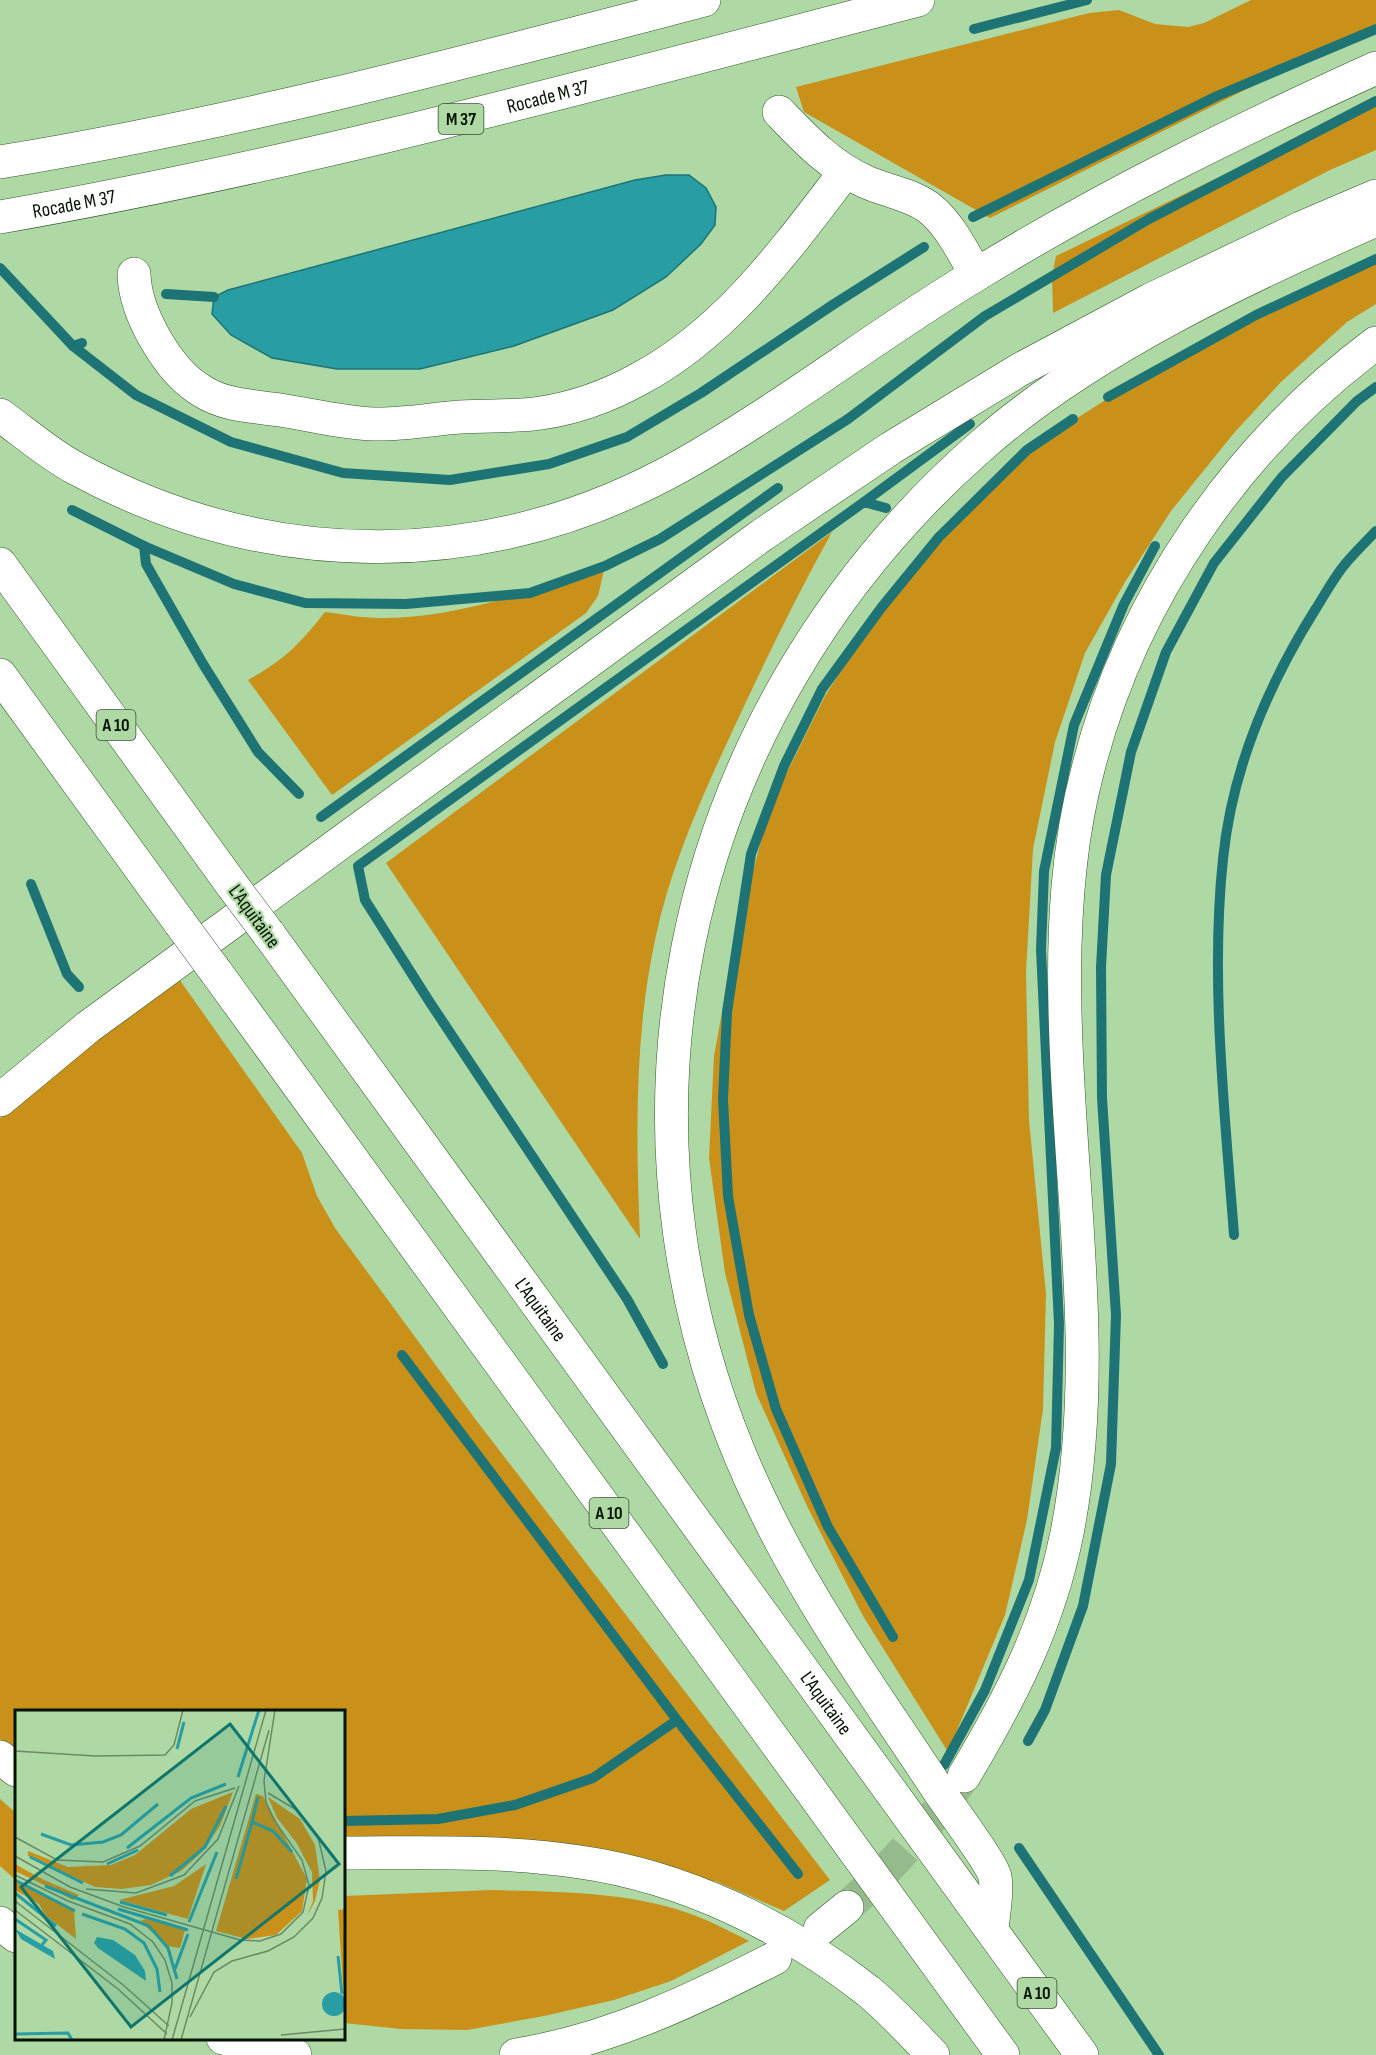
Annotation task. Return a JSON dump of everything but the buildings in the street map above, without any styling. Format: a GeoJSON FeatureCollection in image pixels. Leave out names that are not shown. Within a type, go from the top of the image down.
{"type":"FeatureCollection","features":[{"type":"Feature","properties":{"kind":"main road"},"geometry":{"type":"LineString","coordinates":[[0,162],[120,141],[302,103],[704,0]]}},
{"type":"Feature","properties":{"kind":"main road","name":"Rocade M 37"},"geometry":{"type":"LineString","coordinates":[[0,217],[303,158],[918,0]]}},
{"type":"Feature","properties":{"kind":"main road"},"geometry":{"type":"LineString","coordinates":[[0,415],[71,466],[122,492],[175,514],[244,533],[316,545],[364,548],[463,542],[525,528],[579,513],[634,490],[685,464],[976,274],[1154,175],[1265,119],[1376,68]]}},
{"type":"Feature","properties":{"kind":"main road"},"geometry":{"type":"LineString","coordinates":[[778,112],[818,152],[845,172],[867,183],[909,196],[928,207],[944,222],[976,274]]}},
{"type":"Feature","properties":{"kind":"main road"},"geometry":{"type":"LineString","coordinates":[[134,274],[135,292],[142,315],[183,377],[202,391],[225,402],[375,424],[541,413],[583,404],[639,379],[677,356],[744,297],[786,249],[845,172]]}},
{"type":"Feature","properties":{"kind":"main road"},"geometry":{"type":"LineString","coordinates":[[0,1100],[88,1027],[762,535],[891,448],[1019,370],[1150,300],[1301,228],[1376,196]]}},
{"type":"Feature","properties":{"kind":"main road"},"geometry":{"type":"LineString","coordinates":[[992,1930],[995,1875],[835,1631],[783,1547],[730,1435],[706,1366],[690,1302],[678,1236],[671,1143],[673,1051],[679,992],[690,935],[728,808],[760,732],[791,675],[828,616],[876,555],[925,500],[981,446],[1038,400],[1099,360],[1238,284],[1376,220]]}},
{"type":"Feature","properties":{"kind":"main road"},"geometry":{"type":"LineString","coordinates":[[964,1776],[1007,1702],[1031,1650],[1051,1594],[1066,1535],[1077,1471],[1082,1406],[1083,1334],[1065,1012],[1065,923],[1072,847],[1087,770],[1119,674],[1140,624],[1171,570],[1223,494],[1270,437],[1317,391],[1376,343]]}},
{"type":"Feature","properties":{"kind":"main road","name":"L'Aquitaine"},"geometry":{"type":"LineString","coordinates":[[0,564],[1082,2055]]}},
{"type":"Feature","properties":{"kind":"main road","name":"A 10"},"geometry":{"type":"LineString","coordinates":[[0,675],[1003,2055]]}},
{"type":"Feature","properties":{"kind":"main road"},"geometry":{"type":"LineString","coordinates":[[0,1757],[15,1769]]}},
{"type":"Feature","properties":{"kind":"main road"},"geometry":{"type":"LineString","coordinates":[[345,1852],[515,1856],[581,1862],[639,1874],[692,1891],[728,1905],[821,1957],[870,1993],[933,2055]]}},
{"type":"Feature","properties":{"kind":"main road"},"geometry":{"type":"LineString","coordinates":[[820,1929],[847,1907]]}},
{"type":"Feature","properties":{"kind":"main road"},"geometry":{"type":"LineString","coordinates":[[0,1923],[15,1935]]}},
{"type":"Feature","properties":{"kind":"main road"},"geometry":{"type":"LineString","coordinates":[[516,2055],[549,2050],[621,2029],[694,2000],[774,1958]]}},
{"type":"Feature","properties":{"kind":"main road"},"geometry":{"type":"LineString","coordinates":[[231,2040],[295,2055]]}},
{"type":"Feature","properties":{"kind":"shaded area"},"geometry":{"type":"Polygon","coordinates":[[[1251,0],[1376,0],[1376,24],[990,218],[804,112],[796,87],[1089,13],[1119,10],[1155,24],[1188,27],[1204,23],[1251,0]]]}},
{"type":"Feature","properties":{"kind":"shaded area"},"geometry":{"type":"Polygon","coordinates":[[[1376,101],[1376,150],[1330,170],[1053,313],[1052,276],[1056,256],[1376,101]]]}},
{"type":"Feature","properties":{"kind":"shaded area"},"geometry":{"type":"Polygon","coordinates":[[[1376,259],[1376,304],[1347,322],[1281,382],[1234,433],[1171,511],[1125,582],[1085,653],[1055,742],[1033,849],[1026,972],[1029,1120],[1046,1294],[1043,1409],[1027,1520],[1005,1615],[948,1752],[863,1616],[807,1506],[756,1393],[725,1273],[709,1158],[714,1056],[735,941],[770,806],[825,696],[881,608],[939,537],[1027,450],[1151,371],[1256,315],[1376,259]]]}},
{"type":"Feature","properties":{"kind":"shaded area"},"geometry":{"type":"Polygon","coordinates":[[[832,532],[783,624],[713,773],[690,827],[662,911],[648,977],[640,1051],[637,1126],[640,1239],[386,863],[832,532]]]}},
{"type":"Feature","properties":{"kind":"shaded area"},"geometry":{"type":"Polygon","coordinates":[[[605,566],[598,596],[586,613],[332,795],[248,680],[291,650],[325,612],[379,618],[435,614],[523,593],[605,566]]]}},
{"type":"Feature","properties":{"kind":"shaded area"},"geometry":{"type":"Polygon","coordinates":[[[179,979],[302,1153],[317,1196],[335,1228],[476,1420],[830,1880],[784,1911],[715,1881],[707,1884],[345,1840],[345,1710],[15,1710],[15,1751],[0,1739],[0,1118],[40,1080],[179,979]]]}},
{"type":"Feature","properties":{"kind":"shaded area"},"geometry":{"type":"Polygon","coordinates":[[[0,1799],[15,1812],[15,1879],[0,1866],[0,1799]]]}},
{"type":"Feature","properties":{"kind":"shaded area"},"geometry":{"type":"Polygon","coordinates":[[[492,1890],[597,1894],[674,1908],[699,1917],[749,1941],[671,1981],[614,2000],[544,2016],[467,2030],[401,2029],[345,2023],[345,1896],[492,1890]]]}},
{"type":"Feature","properties":{"kind":"water"},"geometry":{"type":"Polygon","coordinates":[[[666,175],[689,175],[706,188],[716,207],[715,225],[701,244],[666,277],[613,310],[514,346],[420,369],[337,369],[272,358],[231,335],[212,314],[214,297],[228,290],[635,180],[666,175]]]}},
{"type":"Feature","properties":{"kind":"waterway"},"geometry":{"type":"LineString","coordinates":[[974,29],[1087,0]]}},
{"type":"Feature","properties":{"kind":"waterway"},"geometry":{"type":"LineString","coordinates":[[973,217],[1217,96],[1376,29]]}},
{"type":"Feature","properties":{"kind":"waterway"},"geometry":{"type":"LineString","coordinates":[[72,510],[144,546],[234,584],[305,603],[406,604],[530,593],[605,566],[660,539],[848,419],[985,316],[1149,219],[1376,101]]}},
{"type":"Feature","properties":{"kind":"waterway"},"geometry":{"type":"LineString","coordinates":[[73,346],[136,395],[231,442],[343,473],[450,480],[549,464],[627,437],[701,393],[924,247]]}},
{"type":"Feature","properties":{"kind":"waterway"},"geometry":{"type":"LineString","coordinates":[[1108,397],[1256,315],[1376,259]]}},
{"type":"Feature","properties":{"kind":"waterway"},"geometry":{"type":"LineString","coordinates":[[0,268],[73,346],[82,343]]}},
{"type":"Feature","properties":{"kind":"waterway"},"geometry":{"type":"LineString","coordinates":[[166,294],[214,297]]}},
{"type":"Feature","properties":{"kind":"waterway"},"geometry":{"type":"LineString","coordinates":[[1028,1741],[1045,1710],[1083,1606],[1111,1464],[1116,1315],[1102,1098],[1101,967],[1106,875],[1131,752],[1166,652],[1214,563],[1282,477],[1357,401],[1376,387]]}},
{"type":"Feature","properties":{"kind":"waterway"},"geometry":{"type":"LineString","coordinates":[[893,1637],[828,1527],[776,1409],[749,1315],[728,1196],[723,1099],[727,1012],[751,854],[784,766],[822,689],[881,608],[939,537],[1027,450],[1073,419]]}},
{"type":"Feature","properties":{"kind":"waterway"},"geometry":{"type":"LineString","coordinates":[[864,502],[970,424]]}},
{"type":"Feature","properties":{"kind":"waterway"},"geometry":{"type":"LineString","coordinates":[[321,817],[778,488]]}},
{"type":"Feature","properties":{"kind":"waterway"},"geometry":{"type":"LineString","coordinates":[[663,1364],[627,1299],[429,1001],[365,900],[358,866],[864,502],[886,508]]}},
{"type":"Feature","properties":{"kind":"waterway"},"geometry":{"type":"LineString","coordinates":[[1234,1235],[1218,999],[1219,905],[1228,826],[1244,760],[1282,668],[1338,573],[1376,531]]}},
{"type":"Feature","properties":{"kind":"waterway"},"geometry":{"type":"LineString","coordinates":[[144,546],[146,564],[203,664],[258,752],[299,794]]}},
{"type":"Feature","properties":{"kind":"waterway"},"geometry":{"type":"LineString","coordinates":[[944,1765],[985,1690],[1029,1580],[1056,1448],[1059,1324],[1041,950],[1044,871],[1074,725],[1124,604],[1155,546]]}},
{"type":"Feature","properties":{"kind":"waterway"},"geometry":{"type":"LineString","coordinates":[[31,884],[67,974],[79,987]]}},
{"type":"Feature","properties":{"kind":"waterway"},"geometry":{"type":"LineString","coordinates":[[345,1821],[438,1819],[515,1805],[593,1778],[677,1720],[402,1355]]}},
{"type":"Feature","properties":{"kind":"waterway"},"geometry":{"type":"LineString","coordinates":[[677,1720],[798,1874]]}},
{"type":"Feature","properties":{"kind":"waterway"},"geometry":{"type":"LineString","coordinates":[[1019,1848],[1159,2055]]}},
{"type":"Feature","properties":{"kind":"tunnel"},"geometry":{"type":"LineString","coordinates":[[847,1907],[908,1846],[962,1779]]}}]}
